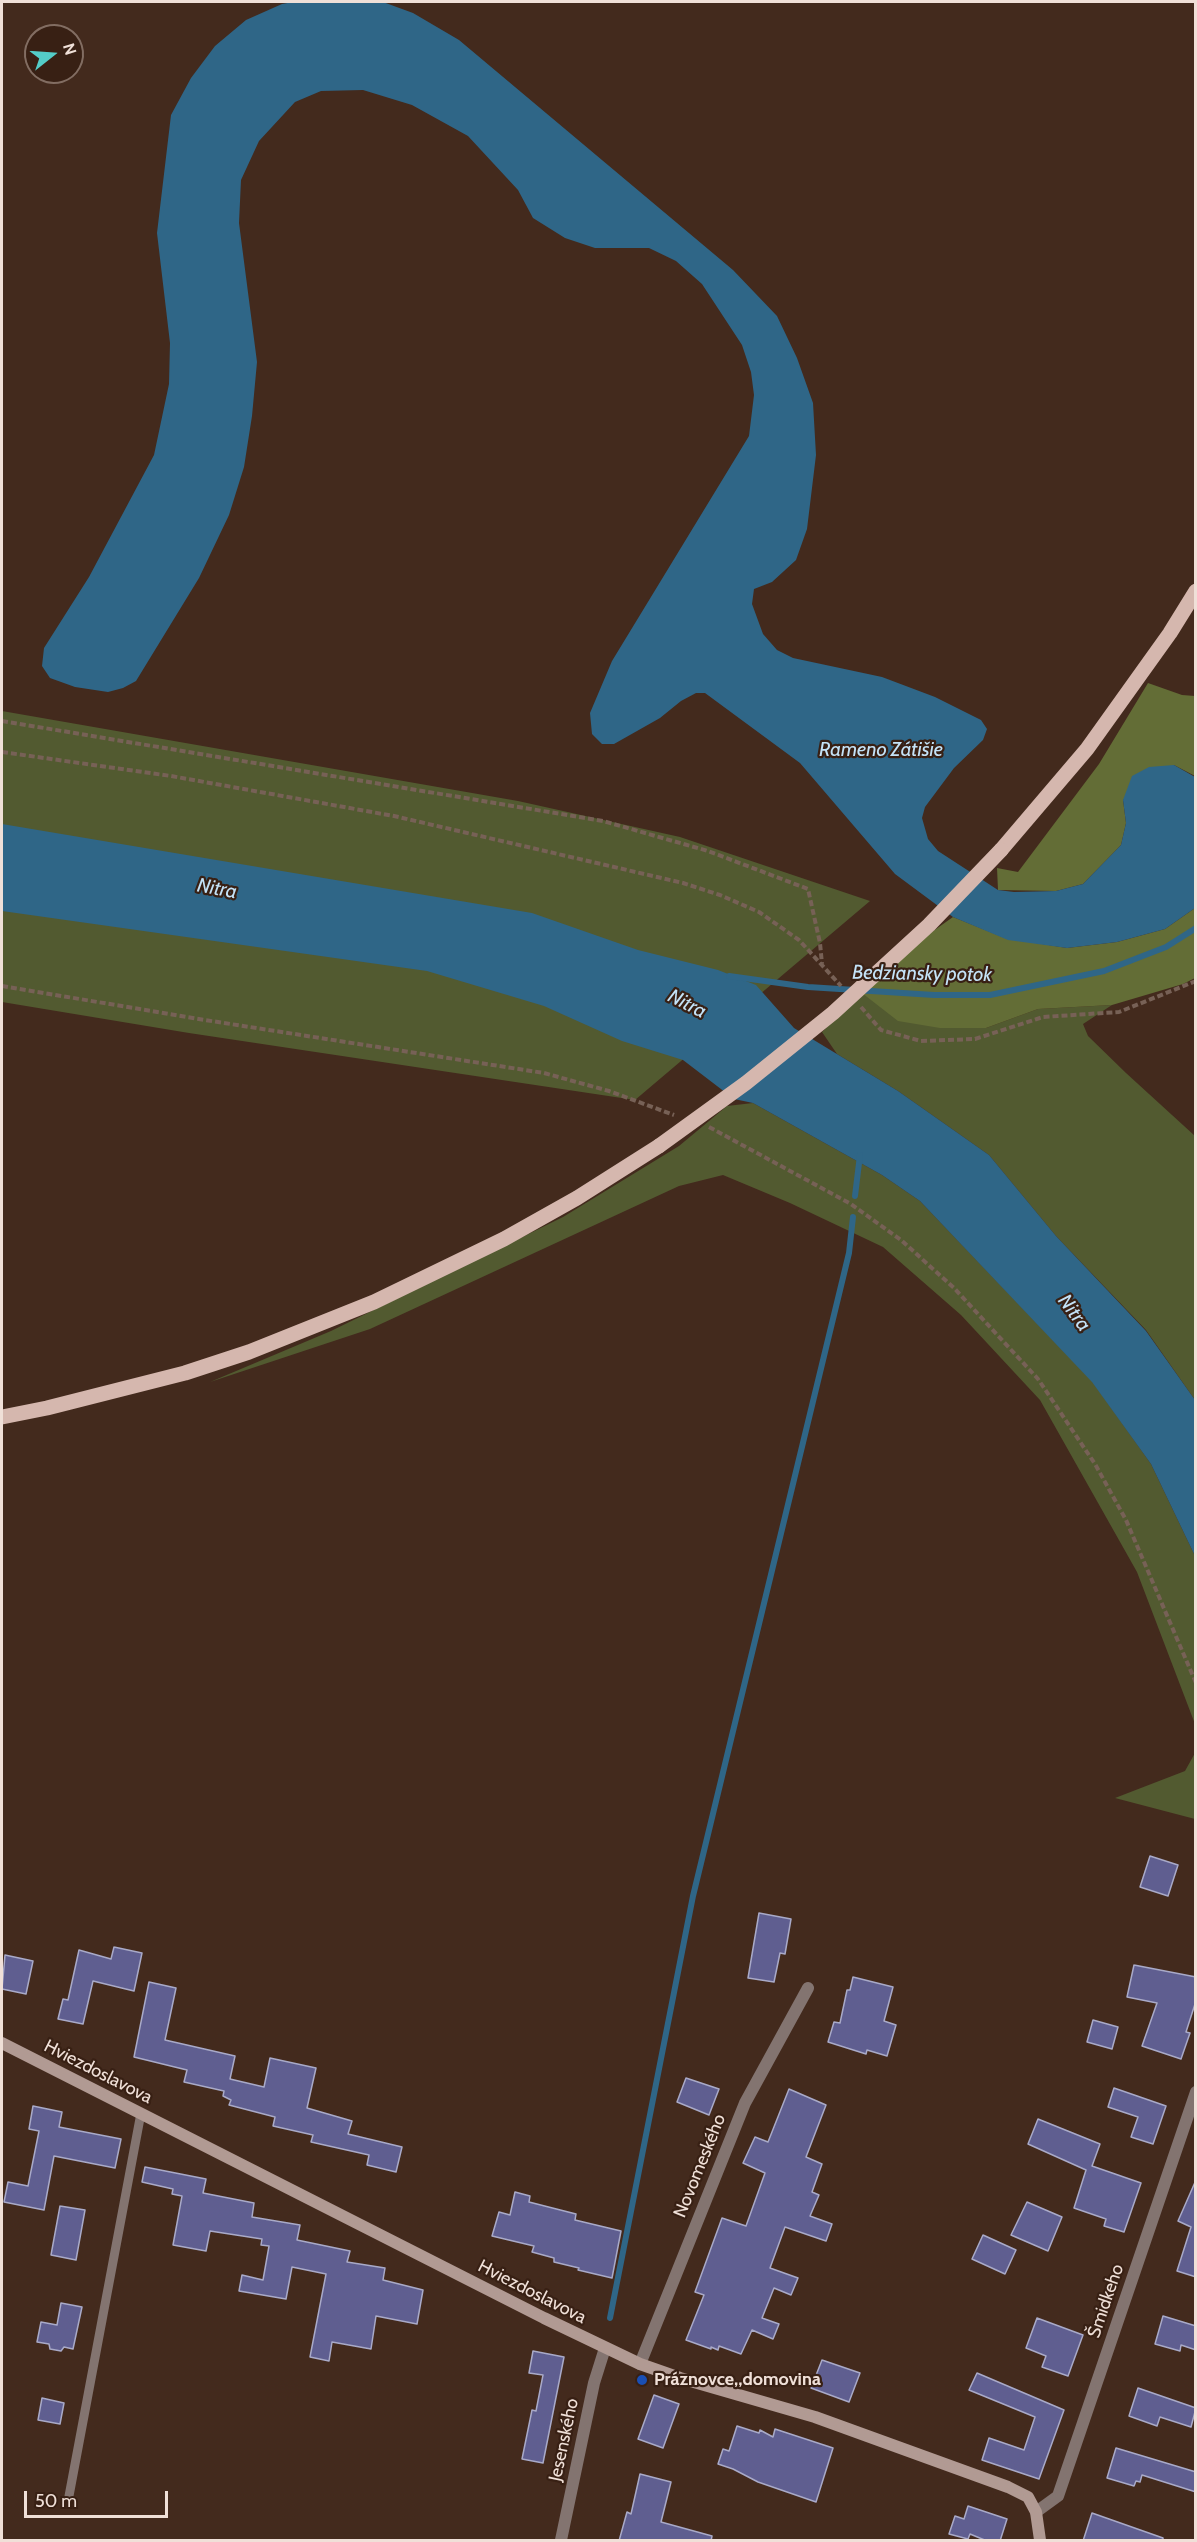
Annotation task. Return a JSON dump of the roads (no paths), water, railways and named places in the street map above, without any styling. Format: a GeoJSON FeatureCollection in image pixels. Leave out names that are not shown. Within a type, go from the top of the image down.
{"type":"FeatureCollection","features":[{"type":"Feature","properties":{"kind":"main road"},"geometry":{"type":"LineString","coordinates":[[2,1417],[168,1378],[249,1352],[353,1311],[472,1256],[577,1198],[659,1146],[746,1083],[833,1013],[929,925],[1001,850],[1087,749],[1170,633],[1196,591]]}},
{"type":"Feature","properties":{"kind":"street","name":"Novomeského"},"geometry":{"type":"LineString","coordinates":[[640,2364],[745,2103],[808,1988]]}},
{"type":"Feature","properties":{"kind":"street","name":"Hviezdoslavova"},"geometry":{"type":"LineString","coordinates":[[2,2043],[640,2364],[680,2378],[815,2417],[1008,2487],[1028,2497],[1036,2512]]}},
{"type":"Feature","properties":{"kind":"street","name":"Šmidkeho"},"geometry":{"type":"LineString","coordinates":[[1036,2512],[1058,2496],[1196,2092]]}},
{"type":"Feature","properties":{"kind":"street","name":"Jesenského"},"geometry":{"type":"LineString","coordinates":[[561,2541],[594,2383],[605,2348]]}},
{"type":"Feature","properties":{"kind":"street"},"geometry":{"type":"LineString","coordinates":[[1036,2512],[1040,2541]]}},
{"type":"Feature","properties":{"kind":"lane"},"geometry":{"type":"LineString","coordinates":[[69,2496],[141,2113]]}},
{"type":"Feature","properties":{"kind":"water","name":"Rameno Zátišie"},"geometry":{"type":"Polygon","coordinates":[[[383,2],[413,13],[459,40],[733,270],[777,316],[797,358],[813,403],[816,455],[807,529],[796,560],[772,582],[754,589],[752,604],[763,634],[777,650],[793,658],[882,677],[935,697],[981,720],[987,729],[983,740],[954,768],[925,807],[922,818],[928,839],[938,851],[998,890],[1056,891],[1083,884],[1121,845],[1126,823],[1123,800],[1132,776],[1149,767],[1174,765],[1195,777],[1195,908],[1165,929],[1117,942],[1067,948],[1008,940],[953,917],[895,874],[800,763],[705,693],[696,693],[681,701],[660,718],[614,744],[602,744],[592,734],[590,713],[612,661],[749,436],[754,395],[751,372],[742,345],[702,284],[676,261],[649,248],[595,248],[565,238],[533,218],[518,190],[468,136],[412,105],[363,90],[321,91],[295,102],[259,141],[241,180],[239,223],[257,362],[252,416],[244,467],[229,515],[199,578],[136,681],[108,692],[75,687],[50,678],[42,666],[44,648],[89,577],[154,455],[169,384],[170,343],[157,233],[171,115],[191,78],[215,46],[246,20],[282,4],[383,2]]]}},
{"type":"Feature","properties":{"kind":"water","name":"Nitra"},"geometry":{"type":"Polygon","coordinates":[[[2,824],[532,913],[638,950],[718,970],[756,985],[794,1028],[898,1091],[989,1155],[1056,1236],[1146,1331],[1195,1400],[1195,1556],[1151,1464],[1092,1382],[920,1201],[882,1175],[753,1103],[734,1099],[683,1060],[622,1041],[544,1006],[427,971],[2,911],[2,824]]]}},
{"type":"Feature","properties":{"kind":"waterway","name":"Bedziansky potok"},"geometry":{"type":"LineString","coordinates":[[729,976],[808,987],[934,995],[990,995],[1104,971],[1166,947],[1196,928]]}},
{"type":"Feature","properties":{"kind":"waterway"},"geometry":{"type":"LineString","coordinates":[[855,1196],[860,1155]]}},
{"type":"Feature","properties":{"kind":"waterway"},"geometry":{"type":"LineString","coordinates":[[610,2318],[693,1896],[849,1253],[853,1217]]}},
{"type":"Feature","properties":{"kind":"place","name":"Práznovce,,domovina"},"geometry":{"type":"Point","coordinates":[642,2380]}}]}
